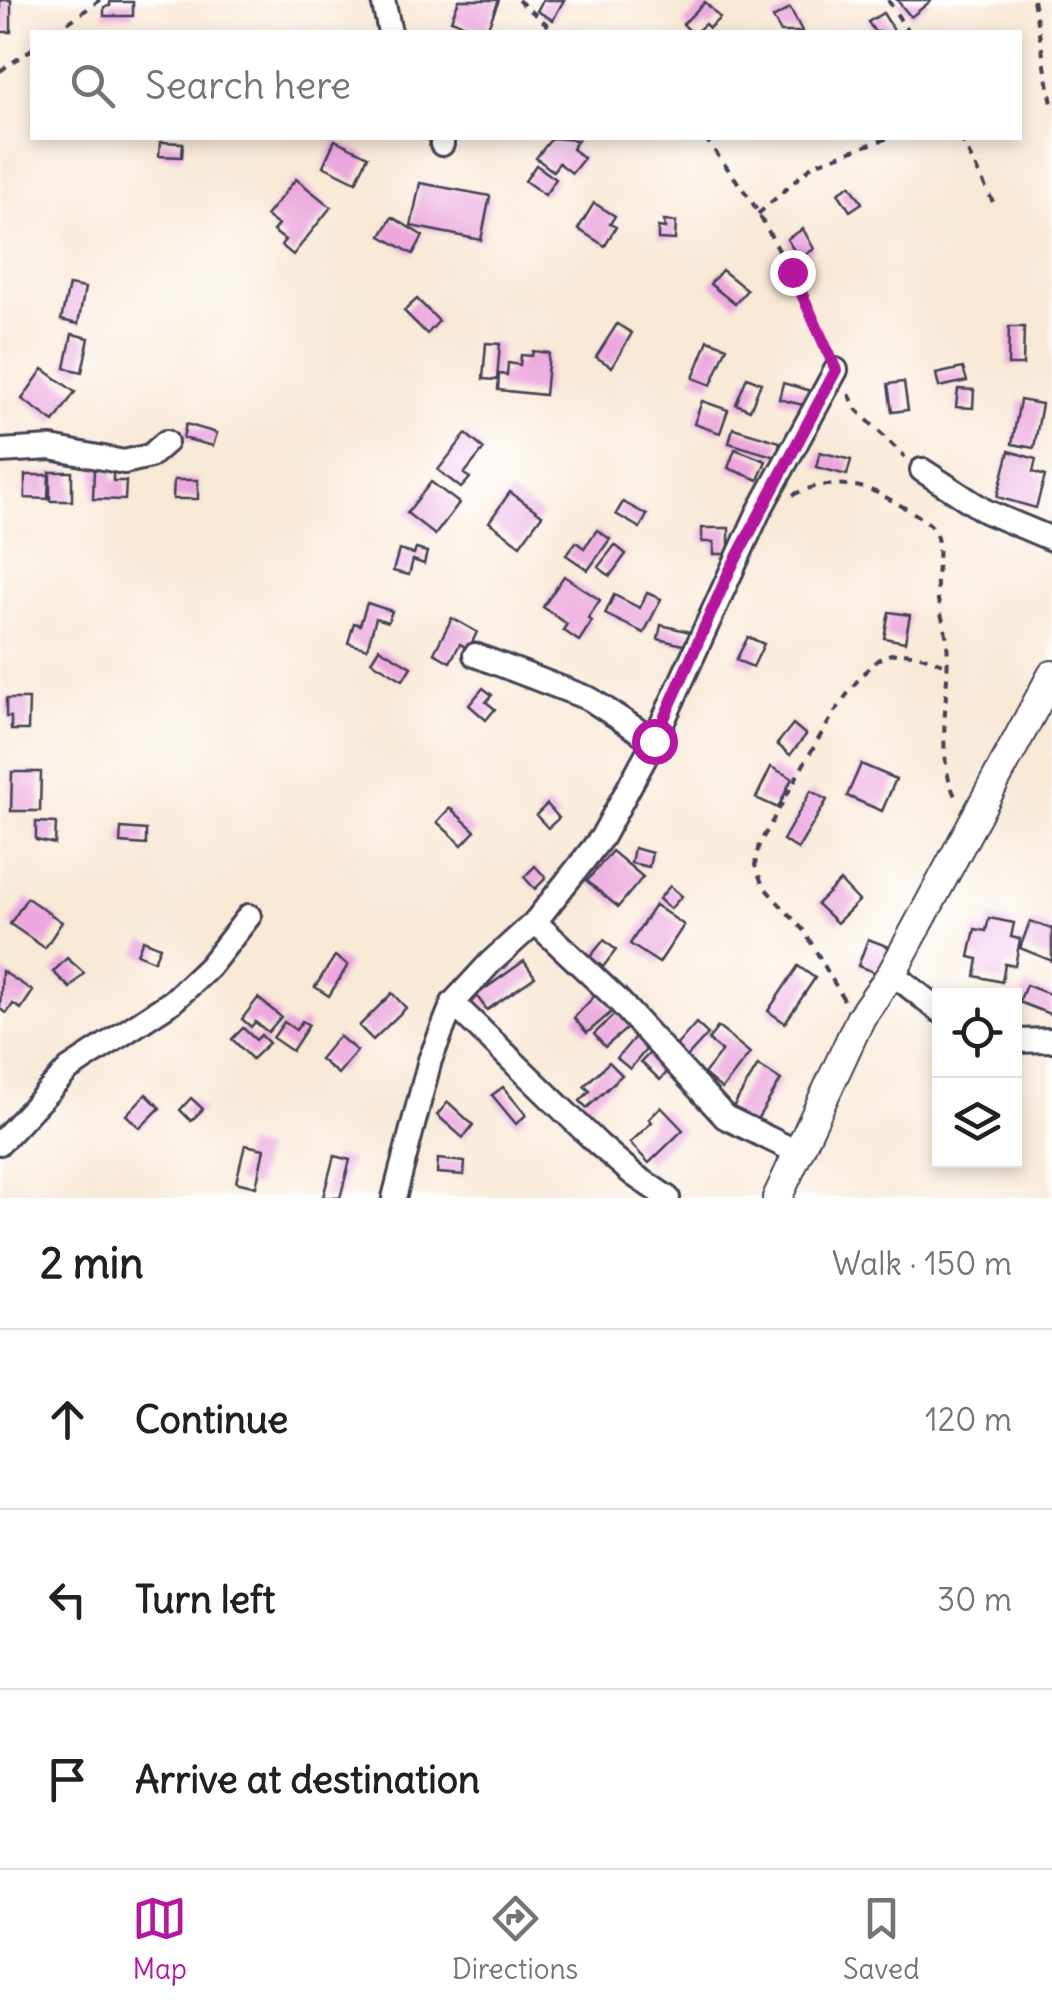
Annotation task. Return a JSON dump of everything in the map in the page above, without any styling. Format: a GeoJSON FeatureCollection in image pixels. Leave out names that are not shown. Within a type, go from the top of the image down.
{"type":"FeatureCollection","features":[{"type":"Feature","properties":{"kind":"street"},"geometry":{"type":"LineString","coordinates":[[383,0],[390,30]]}},
{"type":"Feature","properties":{"kind":"street"},"geometry":{"type":"LineString","coordinates":[[394,1198],[430,1060],[453,1003],[535,922],[602,837],[654,741],[758,513],[836,370]]}},
{"type":"Feature","properties":{"kind":"street"},"geometry":{"type":"LineString","coordinates":[[0,451],[51,448],[124,462],[150,456],[166,442]]}},
{"type":"Feature","properties":{"kind":"street"},"geometry":{"type":"LineString","coordinates":[[922,470],[986,512],[1052,539]]}},
{"type":"Feature","properties":{"kind":"street"},"geometry":{"type":"LineString","coordinates":[[475,655],[590,700],[654,741]]}},
{"type":"Feature","properties":{"kind":"street"},"geometry":{"type":"LineString","coordinates":[[777,1198],[861,1017],[892,973],[1052,674]]}},
{"type":"Feature","properties":{"kind":"street"},"geometry":{"type":"LineString","coordinates":[[0,1143],[68,1069],[173,1000],[209,967],[249,916]]}},
{"type":"Feature","properties":{"kind":"street"},"geometry":{"type":"LineString","coordinates":[[535,922],[617,999],[725,1118],[799,1153]]}},
{"type":"Feature","properties":{"kind":"street"},"geometry":{"type":"LineString","coordinates":[[892,973],[932,1005]]}},
{"type":"Feature","properties":{"kind":"street"},"geometry":{"type":"LineString","coordinates":[[453,1003],[598,1144],[668,1198]]}},
{"type":"Feature","properties":{"kind":"street"},"geometry":{"type":"LineString","coordinates":[[1022,1041],[1052,1040]]}},
{"type":"Feature","properties":{"kind":"path"},"geometry":{"type":"LineString","coordinates":[[59,30],[100,0]]}},
{"type":"Feature","properties":{"kind":"path"},"geometry":{"type":"LineString","coordinates":[[518,0],[554,30]]}},
{"type":"Feature","properties":{"kind":"path"},"geometry":{"type":"LineString","coordinates":[[888,0],[907,30]]}},
{"type":"Feature","properties":{"kind":"path"},"geometry":{"type":"LineString","coordinates":[[1034,0],[1052,104]]}},
{"type":"Feature","properties":{"kind":"path"},"geometry":{"type":"LineString","coordinates":[[0,70],[30,49]]}},
{"type":"Feature","properties":{"kind":"path"},"geometry":{"type":"LineString","coordinates":[[706,140],[758,214],[792,272],[857,410],[922,470]]}},
{"type":"Feature","properties":{"kind":"path"},"geometry":{"type":"LineString","coordinates":[[758,214],[814,164],[882,140]]}},
{"type":"Feature","properties":{"kind":"path"},"geometry":{"type":"LineString","coordinates":[[962,140],[992,202]]}},
{"type":"Feature","properties":{"kind":"path"},"geometry":{"type":"LineString","coordinates":[[758,513],[824,484],[871,489],[927,522],[938,539],[937,596],[945,620],[948,666],[944,730],[948,766],[954,794],[972,819]]}},
{"type":"Feature","properties":{"kind":"path"},"geometry":{"type":"LineString","coordinates":[[861,1017],[852,1013],[805,932],[763,886],[755,865],[759,844],[841,700],[867,668],[886,655],[902,654],[918,655],[948,666]]}},
{"type":"Feature","properties":{"kind":"building"},"geometry":{"type":"Polygon","coordinates":[[[0,0],[11,0],[11,32],[0,32],[0,0]]]}},
{"type":"Feature","properties":{"kind":"building"},"geometry":{"type":"Polygon","coordinates":[[[459,0],[499,0],[487,30],[451,20],[459,0]]]}},
{"type":"Feature","properties":{"kind":"building"},"geometry":{"type":"Polygon","coordinates":[[[543,0],[564,0],[553,20],[537,11],[543,0]]]}},
{"type":"Feature","properties":{"kind":"building"},"geometry":{"type":"Polygon","coordinates":[[[897,0],[932,0],[911,17],[897,0]]]}},
{"type":"Feature","properties":{"kind":"building"},"geometry":{"type":"Polygon","coordinates":[[[110,2],[133,2],[133,16],[104,16],[104,7],[110,6],[110,2]]]}},
{"type":"Feature","properties":{"kind":"building"},"geometry":{"type":"Polygon","coordinates":[[[705,2],[720,18],[709,28],[705,24],[698,30],[689,30],[683,24],[705,2]]]}},
{"type":"Feature","properties":{"kind":"building"},"geometry":{"type":"Polygon","coordinates":[[[790,8],[801,30],[780,30],[773,18],[790,8]]]}},
{"type":"Feature","properties":{"kind":"building"},"geometry":{"type":"Polygon","coordinates":[[[883,13],[894,30],[874,30],[868,22],[883,13]]]}},
{"type":"Feature","properties":{"kind":"building"},"geometry":{"type":"Polygon","coordinates":[[[335,140],[368,156],[356,182],[323,166],[335,140]]]}},
{"type":"Feature","properties":{"kind":"building"},"geometry":{"type":"Polygon","coordinates":[[[550,140],[578,140],[572,149],[584,158],[572,173],[559,163],[553,171],[536,158],[550,140]]]}},
{"type":"Feature","properties":{"kind":"building"},"geometry":{"type":"Polygon","coordinates":[[[160,142],[183,143],[182,157],[159,156],[160,142]]]}},
{"type":"Feature","properties":{"kind":"building"},"geometry":{"type":"Polygon","coordinates":[[[536,165],[556,179],[545,195],[525,181],[536,165]]]}},
{"type":"Feature","properties":{"kind":"building"},"geometry":{"type":"Polygon","coordinates":[[[296,179],[331,207],[293,255],[281,245],[285,240],[273,231],[278,225],[266,216],[296,179]]]}},
{"type":"Feature","properties":{"kind":"building"},"geometry":{"type":"Polygon","coordinates":[[[420,183],[490,196],[481,240],[411,226],[420,183]]]}},
{"type":"Feature","properties":{"kind":"building"},"geometry":{"type":"Polygon","coordinates":[[[850,185],[862,203],[850,211],[838,193],[850,185]]]}},
{"type":"Feature","properties":{"kind":"building"},"geometry":{"type":"Polygon","coordinates":[[[594,203],[615,216],[610,224],[616,227],[605,246],[578,229],[594,203]]]}},
{"type":"Feature","properties":{"kind":"building"},"geometry":{"type":"Polygon","coordinates":[[[392,217],[423,236],[413,254],[381,236],[392,217]]]}},
{"type":"Feature","properties":{"kind":"building"},"geometry":{"type":"Polygon","coordinates":[[[664,221],[676,222],[675,240],[658,239],[658,227],[665,228],[664,221]]]}},
{"type":"Feature","properties":{"kind":"building"},"geometry":{"type":"Polygon","coordinates":[[[803,229],[814,249],[799,259],[787,239],[803,229]]]}},
{"type":"Feature","properties":{"kind":"building"},"geometry":{"type":"Polygon","coordinates":[[[722,270],[747,290],[735,304],[710,284],[722,270]]]}},
{"type":"Feature","properties":{"kind":"building"},"geometry":{"type":"Polygon","coordinates":[[[69,285],[85,288],[78,324],[61,320],[69,285]]]}},
{"type":"Feature","properties":{"kind":"building"},"geometry":{"type":"Polygon","coordinates":[[[417,299],[439,321],[427,334],[404,311],[417,299]]]}},
{"type":"Feature","properties":{"kind":"building"},"geometry":{"type":"Polygon","coordinates":[[[617,324],[632,333],[612,367],[596,357],[617,324]]]}},
{"type":"Feature","properties":{"kind":"building"},"geometry":{"type":"Polygon","coordinates":[[[1009,327],[1024,327],[1023,365],[1008,365],[1009,327]]]}},
{"type":"Feature","properties":{"kind":"building"},"geometry":{"type":"Polygon","coordinates":[[[72,334],[89,338],[82,372],[65,368],[72,334]]]}},
{"type":"Feature","properties":{"kind":"building"},"geometry":{"type":"Polygon","coordinates":[[[708,340],[727,347],[711,385],[693,378],[708,340]]]}},
{"type":"Feature","properties":{"kind":"building"},"geometry":{"type":"Polygon","coordinates":[[[486,343],[500,344],[497,380],[483,379],[486,343]]]}},
{"type":"Feature","properties":{"kind":"building"},"geometry":{"type":"Polygon","coordinates":[[[533,351],[549,353],[545,395],[498,390],[499,374],[507,375],[508,363],[520,365],[521,355],[532,356],[533,351]]]}},
{"type":"Feature","properties":{"kind":"building"},"geometry":{"type":"Polygon","coordinates":[[[963,368],[967,381],[939,387],[936,374],[963,368]]]}},
{"type":"Feature","properties":{"kind":"building"},"geometry":{"type":"Polygon","coordinates":[[[43,369],[75,392],[54,422],[22,399],[43,369]]]}},
{"type":"Feature","properties":{"kind":"building"},"geometry":{"type":"Polygon","coordinates":[[[747,377],[761,383],[750,410],[736,404],[747,377]]]}},
{"type":"Feature","properties":{"kind":"building"},"geometry":{"type":"Polygon","coordinates":[[[904,382],[908,410],[892,412],[888,384],[904,382]]]}},
{"type":"Feature","properties":{"kind":"building"},"geometry":{"type":"Polygon","coordinates":[[[783,383],[815,392],[811,407],[779,399],[783,383]]]}},
{"type":"Feature","properties":{"kind":"building"},"geometry":{"type":"Polygon","coordinates":[[[958,389],[974,390],[973,408],[956,407],[958,389]]]}},
{"type":"Feature","properties":{"kind":"building"},"geometry":{"type":"Polygon","coordinates":[[[1020,400],[1042,404],[1034,448],[1012,444],[1020,400]]]}},
{"type":"Feature","properties":{"kind":"building"},"geometry":{"type":"Polygon","coordinates":[[[702,401],[728,410],[720,433],[694,424],[702,401]]]}},
{"type":"Feature","properties":{"kind":"building"},"geometry":{"type":"Polygon","coordinates":[[[186,424],[217,433],[213,446],[183,438],[186,424]]]}},
{"type":"Feature","properties":{"kind":"building"},"geometry":{"type":"Polygon","coordinates":[[[733,428],[780,442],[776,457],[729,443],[733,428]]]}},
{"type":"Feature","properties":{"kind":"building"},"geometry":{"type":"Polygon","coordinates":[[[466,434],[484,449],[464,474],[470,478],[461,488],[438,470],[466,434]]]}},
{"type":"Feature","properties":{"kind":"building"},"geometry":{"type":"Polygon","coordinates":[[[735,449],[766,461],[758,480],[728,468],[735,449]]]}},
{"type":"Feature","properties":{"kind":"building"},"geometry":{"type":"Polygon","coordinates":[[[1009,451],[1036,459],[1033,472],[1045,476],[1036,508],[997,497],[1009,451]]]}},
{"type":"Feature","properties":{"kind":"building"},"geometry":{"type":"Polygon","coordinates":[[[820,452],[851,460],[847,475],[816,467],[820,452]]]}},
{"type":"Feature","properties":{"kind":"building"},"geometry":{"type":"Polygon","coordinates":[[[94,469],[113,470],[113,481],[126,481],[125,500],[93,499],[94,469]]]}},
{"type":"Feature","properties":{"kind":"building"},"geometry":{"type":"Polygon","coordinates":[[[50,472],[72,472],[72,501],[50,501],[50,472]]]}},
{"type":"Feature","properties":{"kind":"building"},"geometry":{"type":"Polygon","coordinates":[[[25,475],[49,475],[48,499],[25,498],[25,475]]]}},
{"type":"Feature","properties":{"kind":"building"},"geometry":{"type":"Polygon","coordinates":[[[174,480],[198,480],[198,499],[173,499],[174,480]]]}},
{"type":"Feature","properties":{"kind":"building"},"geometry":{"type":"Polygon","coordinates":[[[431,482],[459,503],[435,535],[407,513],[431,482]]]}},
{"type":"Feature","properties":{"kind":"building"},"geometry":{"type":"Polygon","coordinates":[[[510,492],[542,515],[520,545],[489,522],[510,492]]]}},
{"type":"Feature","properties":{"kind":"building"},"geometry":{"type":"Polygon","coordinates":[[[623,502],[647,515],[640,528],[616,514],[623,502]]]}},
{"type":"Feature","properties":{"kind":"building"},"geometry":{"type":"Polygon","coordinates":[[[702,528],[729,528],[729,554],[714,554],[714,542],[702,542],[702,528]]]}},
{"type":"Feature","properties":{"kind":"building"},"geometry":{"type":"Polygon","coordinates":[[[597,530],[610,539],[588,570],[566,555],[576,542],[584,548],[597,530]]]}},
{"type":"Feature","properties":{"kind":"building"},"geometry":{"type":"Polygon","coordinates":[[[615,545],[626,554],[610,576],[598,567],[615,545]]]}},
{"type":"Feature","properties":{"kind":"building"},"geometry":{"type":"Polygon","coordinates":[[[416,549],[427,552],[424,564],[413,560],[409,575],[393,571],[399,550],[414,554],[416,549]]]}},
{"type":"Feature","properties":{"kind":"building"},"geometry":{"type":"Polygon","coordinates":[[[564,576],[600,600],[579,641],[563,630],[567,624],[543,607],[564,576]]]}},
{"type":"Feature","properties":{"kind":"building"},"geometry":{"type":"Polygon","coordinates":[[[647,593],[661,599],[644,633],[605,614],[614,595],[640,608],[647,593]]]}},
{"type":"Feature","properties":{"kind":"building"},"geometry":{"type":"Polygon","coordinates":[[[367,603],[392,611],[388,622],[376,618],[367,649],[348,643],[354,623],[360,625],[367,603]]]}},
{"type":"Feature","properties":{"kind":"building"},"geometry":{"type":"Polygon","coordinates":[[[889,612],[910,615],[905,642],[884,638],[889,612]]]}},
{"type":"Feature","properties":{"kind":"building"},"geometry":{"type":"Polygon","coordinates":[[[452,618],[477,632],[469,649],[460,644],[450,662],[434,653],[452,618]]]}},
{"type":"Feature","properties":{"kind":"building"},"geometry":{"type":"Polygon","coordinates":[[[661,625],[690,632],[687,646],[658,639],[661,625]]]}},
{"type":"Feature","properties":{"kind":"building"},"geometry":{"type":"Polygon","coordinates":[[[748,637],[764,644],[753,667],[736,660],[748,637]]]}},
{"type":"Feature","properties":{"kind":"building"},"geometry":{"type":"Polygon","coordinates":[[[379,648],[411,667],[403,680],[371,661],[379,648]]]}},
{"type":"Feature","properties":{"kind":"building"},"geometry":{"type":"Polygon","coordinates":[[[483,688],[492,695],[486,702],[495,709],[486,720],[469,705],[483,688]]]}},
{"type":"Feature","properties":{"kind":"building"},"geometry":{"type":"Polygon","coordinates":[[[6,699],[29,699],[28,730],[11,730],[6,699]]]}},
{"type":"Feature","properties":{"kind":"building"},"geometry":{"type":"Polygon","coordinates":[[[793,724],[806,735],[790,755],[777,744],[793,724]]]}},
{"type":"Feature","properties":{"kind":"building"},"geometry":{"type":"Polygon","coordinates":[[[861,764],[896,779],[882,811],[847,796],[861,764]]]}},
{"type":"Feature","properties":{"kind":"building"},"geometry":{"type":"Polygon","coordinates":[[[771,767],[792,778],[778,808],[756,798],[771,767]]]}},
{"type":"Feature","properties":{"kind":"building"},"geometry":{"type":"Polygon","coordinates":[[[12,772],[41,772],[40,811],[11,811],[12,772]]]}},
{"type":"Feature","properties":{"kind":"building"},"geometry":{"type":"Polygon","coordinates":[[[811,791],[827,800],[798,849],[783,840],[811,791]]]}},
{"type":"Feature","properties":{"kind":"building"},"geometry":{"type":"Polygon","coordinates":[[[547,804],[559,818],[548,828],[536,815],[547,804]]]}},
{"type":"Feature","properties":{"kind":"building"},"geometry":{"type":"Polygon","coordinates":[[[450,808],[475,831],[462,845],[437,822],[450,808]]]}},
{"type":"Feature","properties":{"kind":"building"},"geometry":{"type":"Polygon","coordinates":[[[36,822],[56,823],[55,844],[36,840],[36,822]]]}},
{"type":"Feature","properties":{"kind":"building"},"geometry":{"type":"Polygon","coordinates":[[[121,828],[146,830],[146,845],[120,843],[121,828]]]}},
{"type":"Feature","properties":{"kind":"building"},"geometry":{"type":"Polygon","coordinates":[[[634,848],[652,853],[649,867],[631,863],[634,848]]]}},
{"type":"Feature","properties":{"kind":"building"},"geometry":{"type":"Polygon","coordinates":[[[612,851],[643,877],[618,907],[587,881],[612,851]]]}},
{"type":"Feature","properties":{"kind":"building"},"geometry":{"type":"Polygon","coordinates":[[[535,866],[546,878],[535,889],[524,877],[535,866]]]}},
{"type":"Feature","properties":{"kind":"building"},"geometry":{"type":"Polygon","coordinates":[[[840,881],[859,901],[837,923],[817,904],[840,881]]]}},
{"type":"Feature","properties":{"kind":"building"},"geometry":{"type":"Polygon","coordinates":[[[670,886],[682,896],[670,909],[659,899],[670,886]]]}},
{"type":"Feature","properties":{"kind":"building"},"geometry":{"type":"Polygon","coordinates":[[[27,898],[62,922],[45,948],[10,924],[27,898]]]}},
{"type":"Feature","properties":{"kind":"building"},"geometry":{"type":"Polygon","coordinates":[[[655,905],[684,925],[659,963],[630,944],[655,905]]]}},
{"type":"Feature","properties":{"kind":"building"},"geometry":{"type":"Polygon","coordinates":[[[989,918],[1014,923],[1011,937],[1020,939],[1015,966],[1005,964],[1002,982],[975,976],[978,959],[969,957],[975,929],[986,931],[989,918]]]}},
{"type":"Feature","properties":{"kind":"building"},"geometry":{"type":"Polygon","coordinates":[[[1030,921],[1052,929],[1052,961],[1020,948],[1030,921]]]}},
{"type":"Feature","properties":{"kind":"building"},"geometry":{"type":"Polygon","coordinates":[[[868,939],[889,947],[879,974],[858,966],[868,939]]]}},
{"type":"Feature","properties":{"kind":"building"},"geometry":{"type":"Polygon","coordinates":[[[143,940],[160,947],[154,961],[137,954],[143,940]]]}},
{"type":"Feature","properties":{"kind":"building"},"geometry":{"type":"Polygon","coordinates":[[[604,940],[616,950],[603,967],[590,957],[604,940]]]}},
{"type":"Feature","properties":{"kind":"building"},"geometry":{"type":"Polygon","coordinates":[[[335,956],[348,965],[329,996],[315,987],[335,956]]]}},
{"type":"Feature","properties":{"kind":"building"},"geometry":{"type":"Polygon","coordinates":[[[67,958],[84,973],[70,988],[53,972],[67,958]]]}},
{"type":"Feature","properties":{"kind":"building"},"geometry":{"type":"Polygon","coordinates":[[[524,961],[535,977],[487,1010],[476,995],[524,961]]]}},
{"type":"Feature","properties":{"kind":"building"},"geometry":{"type":"Polygon","coordinates":[[[798,966],[815,978],[785,1023],[768,1011],[798,966]]]}},
{"type":"Feature","properties":{"kind":"building"},"geometry":{"type":"Polygon","coordinates":[[[2,971],[33,991],[21,1009],[13,1004],[7,1013],[0,1009],[2,971]]]}},
{"type":"Feature","properties":{"kind":"building"},"geometry":{"type":"Polygon","coordinates":[[[1026,985],[1052,995],[1052,1015],[1022,1003],[1026,985]]]}},
{"type":"Feature","properties":{"kind":"building"},"geometry":{"type":"Polygon","coordinates":[[[598,992],[614,1010],[587,1033],[574,1018],[598,992]]]}},
{"type":"Feature","properties":{"kind":"building"},"geometry":{"type":"Polygon","coordinates":[[[392,993],[406,1008],[373,1040],[359,1026],[392,993]]]}},
{"type":"Feature","properties":{"kind":"building"},"geometry":{"type":"Polygon","coordinates":[[[258,998],[281,1017],[268,1032],[255,1022],[251,1027],[242,1019],[258,998]]]}},
{"type":"Feature","properties":{"kind":"building"},"geometry":{"type":"Polygon","coordinates":[[[618,1011],[631,1025],[605,1047],[594,1034],[618,1011]]]}},
{"type":"Feature","properties":{"kind":"building"},"geometry":{"type":"Polygon","coordinates":[[[302,1021],[309,1025],[292,1051],[273,1038],[284,1022],[296,1030],[302,1021]]]}},
{"type":"Feature","properties":{"kind":"building"},"geometry":{"type":"Polygon","coordinates":[[[696,1023],[708,1034],[687,1057],[675,1047],[696,1023]]]}},
{"type":"Feature","properties":{"kind":"building"},"geometry":{"type":"Polygon","coordinates":[[[718,1027],[750,1053],[722,1089],[704,1074],[722,1051],[708,1040],[718,1027]]]}},
{"type":"Feature","properties":{"kind":"building"},"geometry":{"type":"Polygon","coordinates":[[[243,1028],[256,1040],[261,1035],[269,1043],[252,1059],[232,1039],[243,1028]]]}},
{"type":"Feature","properties":{"kind":"building"},"geometry":{"type":"Polygon","coordinates":[[[640,1031],[653,1041],[630,1069],[617,1058],[640,1031]]]}},
{"type":"Feature","properties":{"kind":"building"},"geometry":{"type":"Polygon","coordinates":[[[339,1036],[357,1051],[338,1074],[320,1059],[339,1036]]]}},
{"type":"Feature","properties":{"kind":"building"},"geometry":{"type":"Polygon","coordinates":[[[651,1052],[670,1069],[660,1080],[641,1062],[651,1052]]]}},
{"type":"Feature","properties":{"kind":"building"},"geometry":{"type":"Polygon","coordinates":[[[609,1062],[622,1075],[587,1108],[580,1101],[590,1091],[584,1086],[609,1062]]]}},
{"type":"Feature","properties":{"kind":"building"},"geometry":{"type":"Polygon","coordinates":[[[758,1065],[781,1080],[753,1126],[730,1112],[758,1065]]]}},
{"type":"Feature","properties":{"kind":"building"},"geometry":{"type":"Polygon","coordinates":[[[503,1087],[526,1115],[516,1124],[492,1095],[503,1087]]]}},
{"type":"Feature","properties":{"kind":"building"},"geometry":{"type":"Polygon","coordinates":[[[146,1094],[160,1108],[140,1128],[126,1115],[146,1094]]]}},
{"type":"Feature","properties":{"kind":"building"},"geometry":{"type":"Polygon","coordinates":[[[191,1098],[203,1109],[191,1121],[180,1110],[191,1098]]]}},
{"type":"Feature","properties":{"kind":"building"},"geometry":{"type":"Polygon","coordinates":[[[448,1102],[473,1125],[463,1138],[437,1115],[448,1102]]]}},
{"type":"Feature","properties":{"kind":"building"},"geometry":{"type":"Polygon","coordinates":[[[661,1107],[683,1130],[649,1163],[630,1143],[661,1107]]]}},
{"type":"Feature","properties":{"kind":"building"},"geometry":{"type":"Polygon","coordinates":[[[245,1145],[264,1149],[256,1187],[236,1182],[245,1145]]]}},
{"type":"Feature","properties":{"kind":"building"},"geometry":{"type":"Polygon","coordinates":[[[334,1156],[350,1160],[340,1198],[323,1197],[334,1156]]]}},
{"type":"Feature","properties":{"kind":"building"},"geometry":{"type":"Polygon","coordinates":[[[438,1159],[465,1162],[464,1175],[437,1173],[438,1159]]]}},
{"type":"Feature","properties":{"kind":"route"},"geometry":{"type":"LineString","coordinates":[[654,741],[730,570],[836,370],[792,272]]}}]}
